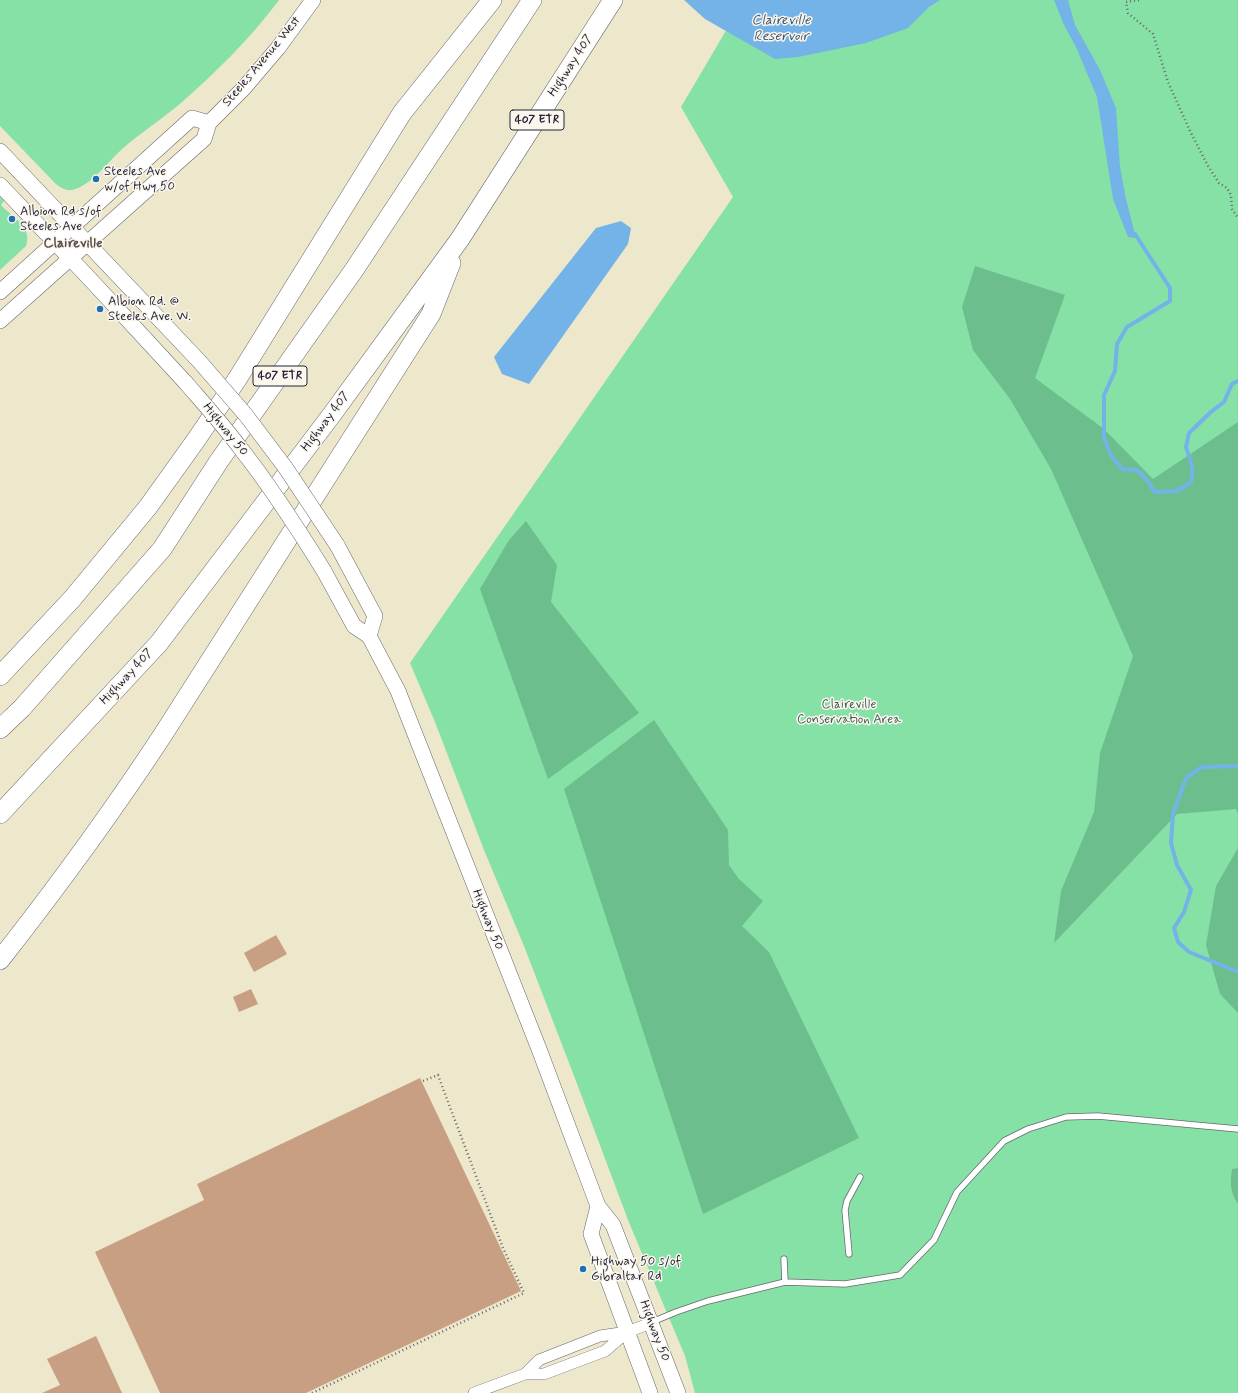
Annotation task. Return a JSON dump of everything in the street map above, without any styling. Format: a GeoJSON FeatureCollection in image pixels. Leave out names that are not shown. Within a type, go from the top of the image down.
{"type":"FeatureCollection","features":[{"type":"Feature","properties":{"kind":"highway"},"geometry":{"type":"LineString","coordinates":[[0,676],[77,593],[148,507],[236,381],[402,113],[492,0]]}},
{"type":"Feature","properties":{"kind":"highway","name":"407 ETR"},"geometry":{"type":"LineString","coordinates":[[0,729],[22,708],[162,549],[219,461],[354,270],[532,0]]}},
{"type":"Feature","properties":{"kind":"highway","name":"Highway 407"},"geometry":{"type":"LineString","coordinates":[[0,814],[159,643],[333,413],[460,239],[613,0]]}},
{"type":"Feature","properties":{"kind":"highway"},"geometry":{"type":"LineString","coordinates":[[0,960],[32,920],[122,796],[181,706],[431,314],[460,239]]}},
{"type":"Feature","properties":{"kind":"main road","name":"Steeles Avenue West"},"geometry":{"type":"LineString","coordinates":[[0,321],[204,138],[209,123],[244,88],[278,48],[313,0]]}},
{"type":"Feature","properties":{"kind":"main road"},"geometry":{"type":"LineString","coordinates":[[0,292],[192,118],[209,123]]}},
{"type":"Feature","properties":{"kind":"main road","name":"Highway 50"},"geometry":{"type":"LineString","coordinates":[[0,151],[199,361],[245,414],[285,467],[337,545],[375,616],[369,636]]}},
{"type":"Feature","properties":{"kind":"main road","name":"Highway 50"},"geometry":{"type":"LineString","coordinates":[[0,185],[186,383],[242,449],[286,511],[324,571],[354,626],[369,636],[398,692],[539,1049],[598,1206],[613,1225],[678,1393]]}},
{"type":"Feature","properties":{"kind":"main road","name":"Highway 50"},"geometry":{"type":"LineString","coordinates":[[598,1206],[591,1234],[650,1393]]}},
{"type":"Feature","properties":{"kind":"street"},"geometry":{"type":"LineString","coordinates":[[524,1374],[539,1360],[600,1336],[627,1332],[651,1322]]}},
{"type":"Feature","properties":{"kind":"street"},"geometry":{"type":"LineString","coordinates":[[474,1393],[524,1374],[544,1374],[605,1351],[627,1332]]}},
{"type":"Feature","properties":{"kind":"lane"},"geometry":{"type":"LineString","coordinates":[[651,1322],[708,1301],[785,1282],[845,1284],[900,1275],[934,1240],[957,1192],[1004,1141],[1028,1128],[1066,1118],[1098,1116],[1238,1129]]}},
{"type":"Feature","properties":{"kind":"lane"},"geometry":{"type":"LineString","coordinates":[[849,1254],[845,1210],[847,1201],[860,1177]]}},
{"type":"Feature","properties":{"kind":"lane"},"geometry":{"type":"LineString","coordinates":[[784,1259],[785,1282]]}},
{"type":"Feature","properties":{"kind":"path"},"geometry":{"type":"LineString","coordinates":[[1139,0],[1126,2],[1128,13],[1153,34],[1168,82],[1190,131],[1208,166],[1219,183],[1227,188],[1231,195],[1232,208],[1238,218]]}},
{"type":"Feature","properties":{"kind":"path"},"geometry":{"type":"LineString","coordinates":[[312,1393],[524,1293],[503,1248],[438,1075],[423,1081]]}},
{"type":"Feature","properties":{"kind":"green space"},"geometry":{"type":"Polygon","coordinates":[[[0,0],[279,0],[257,28],[220,67],[174,109],[128,144],[86,184],[79,188],[67,190],[56,184],[0,126],[0,0]]]}},
{"type":"Feature","properties":{"kind":"green space","name":"Claireville Conservation Area"},"geometry":{"type":"Polygon","coordinates":[[[744,0],[1238,0],[1238,1393],[695,1393],[685,1356],[628,1220],[524,946],[484,850],[435,722],[410,663],[733,197],[681,107],[744,0]]]}},
{"type":"Feature","properties":{"kind":"green space"},"geometry":{"type":"Polygon","coordinates":[[[0,197],[4,201],[1,205],[24,228],[27,233],[27,239],[26,246],[0,270],[0,197]]]}},
{"type":"Feature","properties":{"kind":"green space"},"geometry":{"type":"Polygon","coordinates":[[[975,266],[1065,295],[1035,378],[1104,429],[1153,479],[1238,422],[1238,814],[1236,809],[1177,814],[1054,943],[1061,891],[1094,812],[1100,753],[1133,656],[1051,469],[1010,399],[973,350],[962,307],[975,266]]]}},
{"type":"Feature","properties":{"kind":"green space"},"geometry":{"type":"Polygon","coordinates":[[[526,521],[557,565],[551,602],[639,713],[548,779],[480,589],[509,540],[526,521]]]}},
{"type":"Feature","properties":{"kind":"green space"},"geometry":{"type":"Polygon","coordinates":[[[654,720],[728,830],[729,865],[739,879],[763,901],[742,926],[769,952],[859,1138],[703,1214],[564,789],[654,720]]]}},
{"type":"Feature","properties":{"kind":"green space"},"geometry":{"type":"Polygon","coordinates":[[[1238,848],[1238,1013],[1220,994],[1206,945],[1216,886],[1238,848]]]}},
{"type":"Feature","properties":{"kind":"green space"},"geometry":{"type":"Polygon","coordinates":[[[1238,1168],[1238,1204],[1233,1196],[1231,1183],[1232,1169],[1238,1168]]]}},
{"type":"Feature","properties":{"kind":"water","name":"Claireville Reservoir"},"geometry":{"type":"Polygon","coordinates":[[[684,0],[940,0],[929,7],[908,28],[866,43],[798,57],[775,59],[705,19],[684,0]]]}},
{"type":"Feature","properties":{"kind":"water"},"geometry":{"type":"Polygon","coordinates":[[[1054,0],[1068,0],[1075,25],[1100,70],[1116,108],[1120,167],[1136,238],[1128,237],[1113,199],[1097,97],[1054,0]]]}},
{"type":"Feature","properties":{"kind":"water"},"geometry":{"type":"Polygon","coordinates":[[[621,221],[631,228],[628,244],[529,384],[502,374],[494,357],[596,228],[621,221]]]}},
{"type":"Feature","properties":{"kind":"building"},"geometry":{"type":"Polygon","coordinates":[[[276,935],[287,954],[254,972],[244,953],[276,935]]]}},
{"type":"Feature","properties":{"kind":"building"},"geometry":{"type":"Polygon","coordinates":[[[251,989],[258,1004],[239,1012],[233,997],[251,989]]]}},
{"type":"Feature","properties":{"kind":"building"},"geometry":{"type":"Polygon","coordinates":[[[420,1078],[521,1291],[306,1393],[160,1393],[95,1252],[204,1200],[197,1184],[420,1078]]]}},
{"type":"Feature","properties":{"kind":"building"},"geometry":{"type":"Polygon","coordinates":[[[96,1336],[122,1393],[42,1393],[60,1385],[47,1359],[96,1336]]]}},
{"type":"Feature","properties":{"kind":"waterway"},"geometry":{"type":"LineString","coordinates":[[1135,234],[1170,288],[1170,301],[1127,327],[1117,344],[1115,371],[1104,395],[1104,439],[1112,457],[1122,469],[1137,470],[1146,479],[1155,492],[1177,491],[1191,482],[1193,469],[1186,447],[1189,433],[1212,411],[1224,402],[1232,384],[1238,381]]}},
{"type":"Feature","properties":{"kind":"waterway"},"geometry":{"type":"LineString","coordinates":[[1238,766],[1202,767],[1186,778],[1173,814],[1171,843],[1177,865],[1191,890],[1184,912],[1174,928],[1178,942],[1189,952],[1238,972]]}},
{"type":"Feature","properties":{"kind":"place","name":"Steeles Ave w/of Hwy 50"},"geometry":{"type":"Point","coordinates":[96,179]}},
{"type":"Feature","properties":{"kind":"place","name":"Albion Rd s/of Steeles Ave"},"geometry":{"type":"Point","coordinates":[12,219]}},
{"type":"Feature","properties":{"kind":"place","name":"Albion Rd. @ Steeles Ave. W."},"geometry":{"type":"Point","coordinates":[100,309]}},
{"type":"Feature","properties":{"kind":"place","name":"Highway 50 s/of Gibraltar Rd"},"geometry":{"type":"Point","coordinates":[583,1269]}},
{"type":"Feature","properties":{"kind":"district","name":"Claireville"},"geometry":{"type":"Point","coordinates":[73,244]}}]}
